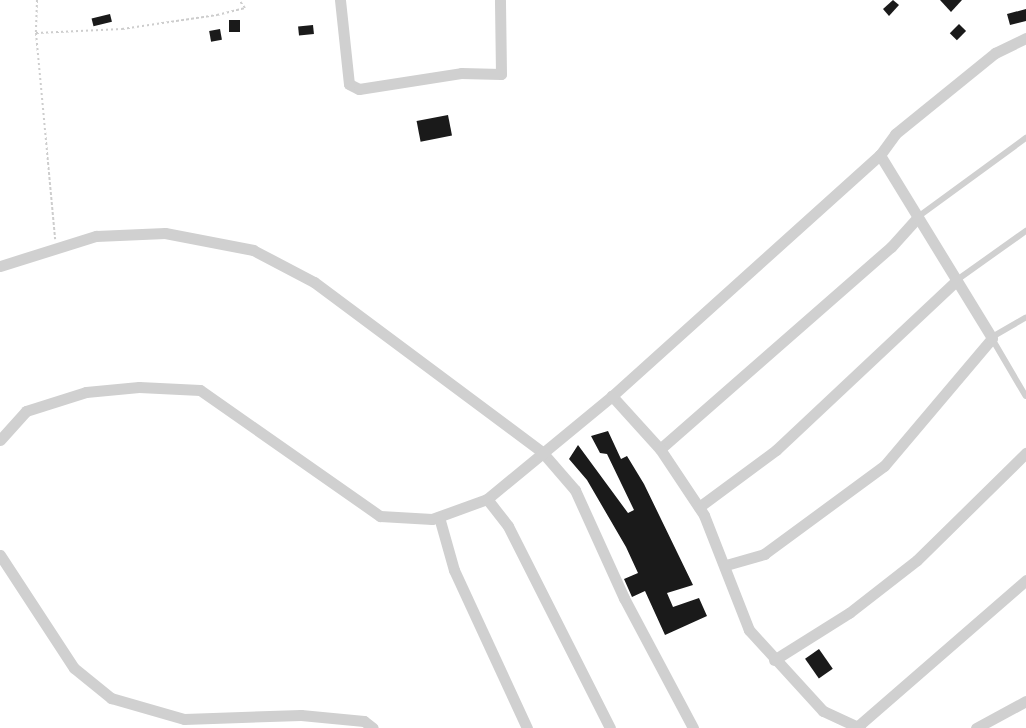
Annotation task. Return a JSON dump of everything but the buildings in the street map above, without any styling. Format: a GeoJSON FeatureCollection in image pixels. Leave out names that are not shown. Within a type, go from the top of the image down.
{"type":"FeatureCollection","features":[{"type":"Feature","properties":{"kind":"street"},"geometry":{"type":"LineString","coordinates":[[340,0],[349,84],[359,89],[461,73],[501,74],[500,0]]}},
{"type":"Feature","properties":{"kind":"street"},"geometry":{"type":"LineString","coordinates":[[0,440],[26,410],[86,392],[139,387],[200,390],[380,516],[439,517],[487,499],[612,396],[880,155],[895,134],[995,53],[1026,38]]}},
{"type":"Feature","properties":{"kind":"street"},"geometry":{"type":"LineString","coordinates":[[726,565],[764,554],[884,466],[992,338],[880,155]]}},
{"type":"Feature","properties":{"kind":"street"},"geometry":{"type":"LineString","coordinates":[[660,449],[891,247],[918,217]]}},
{"type":"Feature","properties":{"kind":"street"},"geometry":{"type":"LineString","coordinates":[[0,266],[96,236],[165,233],[253,250],[353,308],[543,453],[575,490],[624,598],[693,728]]}},
{"type":"Feature","properties":{"kind":"street"},"geometry":{"type":"LineString","coordinates":[[699,507],[776,450],[956,280]]}},
{"type":"Feature","properties":{"kind":"street"},"geometry":{"type":"LineString","coordinates":[[612,396],[660,449],[699,507],[726,565],[749,630],[774,660],[823,711],[859,727],[1026,580]]}},
{"type":"Feature","properties":{"kind":"street"},"geometry":{"type":"LineString","coordinates":[[774,660],[849,613],[916,560],[1026,453]]}},
{"type":"Feature","properties":{"kind":"street"},"geometry":{"type":"LineString","coordinates":[[487,499],[508,526],[610,728]]}},
{"type":"Feature","properties":{"kind":"street"},"geometry":{"type":"LineString","coordinates":[[439,517],[454,570],[527,728]]}},
{"type":"Feature","properties":{"kind":"street"},"geometry":{"type":"LineString","coordinates":[[0,555],[74,668],[111,698],[184,719],[301,715],[364,721],[373,728]]}},
{"type":"Feature","properties":{"kind":"street"},"geometry":{"type":"LineString","coordinates":[[976,728],[1026,701]]}},
{"type":"Feature","properties":{"kind":"lane"},"geometry":{"type":"LineString","coordinates":[[918,217],[1026,138]]}},
{"type":"Feature","properties":{"kind":"lane"},"geometry":{"type":"LineString","coordinates":[[956,280],[1026,230]]}},
{"type":"Feature","properties":{"kind":"lane"},"geometry":{"type":"LineString","coordinates":[[1026,318],[992,338],[1026,396]]}},
{"type":"Feature","properties":{"kind":"path"},"geometry":{"type":"LineString","coordinates":[[37,0],[36,33],[56,247]]}},
{"type":"Feature","properties":{"kind":"path"},"geometry":{"type":"LineString","coordinates":[[36,33],[122,28],[217,15],[246,8],[238,0]]}}]}
